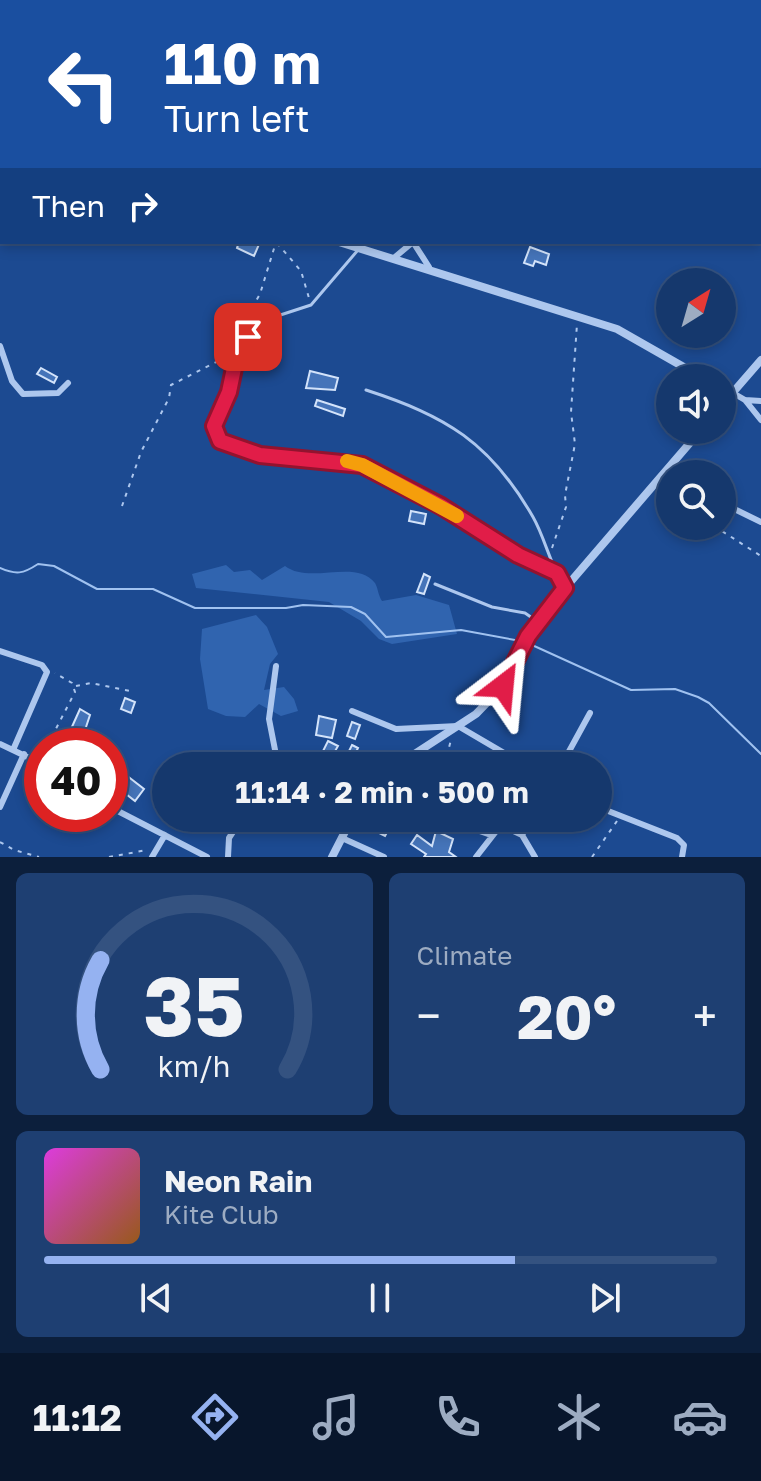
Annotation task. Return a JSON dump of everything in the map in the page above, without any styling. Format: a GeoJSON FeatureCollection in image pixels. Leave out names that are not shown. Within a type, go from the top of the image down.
{"type":"FeatureCollection","features":[{"type":"Feature","properties":{"kind":"street"},"geometry":{"type":"LineString","coordinates":[[346,244],[429,267],[570,313],[635,337],[680,364]]}},
{"type":"Feature","properties":{"kind":"street"},"geometry":{"type":"LineString","coordinates":[[395,257],[411,244]]}},
{"type":"Feature","properties":{"kind":"street"},"geometry":{"type":"LineString","coordinates":[[414,244],[429,267]]}},
{"type":"Feature","properties":{"kind":"street"},"geometry":{"type":"LineString","coordinates":[[0,346],[12,381],[23,394],[58,393],[68,383]]}},
{"type":"Feature","properties":{"kind":"street"},"geometry":{"type":"LineString","coordinates":[[736,385],[761,360]]}},
{"type":"Feature","properties":{"kind":"street"},"geometry":{"type":"LineString","coordinates":[[736,396],[761,401]]}},
{"type":"Feature","properties":{"kind":"street"},"geometry":{"type":"LineString","coordinates":[[745,400],[761,420]]}},
{"type":"Feature","properties":{"kind":"street"},"geometry":{"type":"LineString","coordinates":[[678,460],[690,444]]}},
{"type":"Feature","properties":{"kind":"street"},"geometry":{"type":"LineString","coordinates":[[418,752],[455,728],[503,686],[538,622],[656,487]]}},
{"type":"Feature","properties":{"kind":"street"},"geometry":{"type":"LineString","coordinates":[[736,510],[761,522]]}},
{"type":"Feature","properties":{"kind":"street"},"geometry":{"type":"LineString","coordinates":[[0,651],[42,665],[46,675],[13,750]]}},
{"type":"Feature","properties":{"kind":"street"},"geometry":{"type":"LineString","coordinates":[[275,752],[269,719],[276,666]]}},
{"type":"Feature","properties":{"kind":"street"},"geometry":{"type":"LineString","coordinates":[[352,711],[396,729],[455,728],[500,752]]}},
{"type":"Feature","properties":{"kind":"street"},"geometry":{"type":"LineString","coordinates":[[569,752],[590,713]]}},
{"type":"Feature","properties":{"kind":"street"},"geometry":{"type":"LineString","coordinates":[[0,744],[24,754],[0,807]]}},
{"type":"Feature","properties":{"kind":"street"},"geometry":{"type":"LineString","coordinates":[[612,813],[677,838],[684,845],[682,857]]}},
{"type":"Feature","properties":{"kind":"street"},"geometry":{"type":"LineString","coordinates":[[128,816],[207,857]]}},
{"type":"Feature","properties":{"kind":"street"},"geometry":{"type":"LineString","coordinates":[[476,857],[501,825],[522,835],[535,857]]}},
{"type":"Feature","properties":{"kind":"street"},"geometry":{"type":"LineString","coordinates":[[228,857],[229,838],[233,832]]}},
{"type":"Feature","properties":{"kind":"street"},"geometry":{"type":"LineString","coordinates":[[332,857],[345,832]]}},
{"type":"Feature","properties":{"kind":"street"},"geometry":{"type":"LineString","coordinates":[[482,832],[491,835]]}},
{"type":"Feature","properties":{"kind":"street"},"geometry":{"type":"LineString","coordinates":[[152,857],[165,835]]}},
{"type":"Feature","properties":{"kind":"street"},"geometry":{"type":"LineString","coordinates":[[342,838],[384,857]]}},
{"type":"Feature","properties":{"kind":"lane"},"geometry":{"type":"LineString","coordinates":[[360,248],[311,305],[262,321],[248,337],[239,351],[229,392],[214,426],[220,441],[260,455],[362,465],[441,506],[518,555],[557,573]]}},
{"type":"Feature","properties":{"kind":"lane"},"geometry":{"type":"LineString","coordinates":[[366,390],[422,409],[451,423],[474,441],[534,518],[565,588]]}},
{"type":"Feature","properties":{"kind":"lane"},"geometry":{"type":"LineString","coordinates":[[435,584],[492,607],[525,613],[538,622]]}},
{"type":"Feature","properties":{"kind":"path"},"geometry":{"type":"LineString","coordinates":[[248,337],[249,316],[260,294],[275,244]]}},
{"type":"Feature","properties":{"kind":"path"},"geometry":{"type":"LineString","coordinates":[[278,244],[301,271],[311,305]]}},
{"type":"Feature","properties":{"kind":"path"},"geometry":{"type":"LineString","coordinates":[[549,553],[557,539],[566,507],[565,495],[575,444],[571,412],[577,327],[570,313]]}},
{"type":"Feature","properties":{"kind":"path"},"geometry":{"type":"LineString","coordinates":[[122,506],[136,465],[164,409],[173,382],[239,351]]}},
{"type":"Feature","properties":{"kind":"path"},"geometry":{"type":"LineString","coordinates":[[736,540],[761,556]]}},
{"type":"Feature","properties":{"kind":"path"},"geometry":{"type":"LineString","coordinates":[[45,669],[75,686],[91,683],[130,691]]}},
{"type":"Feature","properties":{"kind":"path"},"geometry":{"type":"LineString","coordinates":[[57,728],[74,696],[75,686]]}},
{"type":"Feature","properties":{"kind":"path"},"geometry":{"type":"LineString","coordinates":[[448,752],[455,728]]}},
{"type":"Feature","properties":{"kind":"path"},"geometry":{"type":"LineString","coordinates":[[592,857],[620,817]]}},
{"type":"Feature","properties":{"kind":"path"},"geometry":{"type":"LineString","coordinates":[[0,842],[14,850],[39,857]]}},
{"type":"Feature","properties":{"kind":"path"},"geometry":{"type":"LineString","coordinates":[[109,857],[133,855],[159,846]]}},
{"type":"Feature","properties":{"kind":"shaded area"},"geometry":{"type":"Polygon","coordinates":[[[226,565],[234,572],[250,570],[262,580],[285,566],[307,573],[356,572],[375,583],[382,601],[416,595],[449,605],[457,634],[392,644],[379,639],[361,621],[329,602],[196,588],[192,574],[226,565]]]}},
{"type":"Feature","properties":{"kind":"shaded area"},"geometry":{"type":"Polygon","coordinates":[[[256,615],[267,627],[278,654],[270,664],[264,690],[284,687],[294,699],[298,711],[281,716],[259,704],[245,717],[226,716],[208,709],[200,659],[202,629],[256,615]]]}},
{"type":"Feature","properties":{"kind":"building"},"geometry":{"type":"Polygon","coordinates":[[[238,244],[259,244],[254,256],[237,248],[238,244]]]}},
{"type":"Feature","properties":{"kind":"building"},"geometry":{"type":"Polygon","coordinates":[[[530,247],[549,254],[546,265],[535,261],[533,266],[524,263],[530,247]]]}},
{"type":"Feature","properties":{"kind":"building"},"geometry":{"type":"Polygon","coordinates":[[[41,368],[57,377],[54,383],[37,374],[41,368]]]}},
{"type":"Feature","properties":{"kind":"building"},"geometry":{"type":"Polygon","coordinates":[[[310,371],[338,378],[335,390],[306,388],[310,371]]]}},
{"type":"Feature","properties":{"kind":"building"},"geometry":{"type":"Polygon","coordinates":[[[317,400],[345,409],[343,416],[315,406],[317,400]]]}},
{"type":"Feature","properties":{"kind":"building"},"geometry":{"type":"Polygon","coordinates":[[[411,511],[426,514],[424,524],[409,521],[411,511]]]}},
{"type":"Feature","properties":{"kind":"building"},"geometry":{"type":"Polygon","coordinates":[[[424,574],[430,577],[424,594],[417,592],[424,574]]]}},
{"type":"Feature","properties":{"kind":"building"},"geometry":{"type":"Polygon","coordinates":[[[125,698],[135,702],[131,713],[121,709],[125,698]]]}},
{"type":"Feature","properties":{"kind":"building"},"geometry":{"type":"Polygon","coordinates":[[[80,709],[90,715],[86,728],[71,728],[80,709]]]}},
{"type":"Feature","properties":{"kind":"building"},"geometry":{"type":"Polygon","coordinates":[[[319,716],[336,720],[332,738],[316,735],[319,716]]]}},
{"type":"Feature","properties":{"kind":"building"},"geometry":{"type":"Polygon","coordinates":[[[352,722],[360,725],[355,739],[347,736],[352,722]]]}},
{"type":"Feature","properties":{"kind":"building"},"geometry":{"type":"Polygon","coordinates":[[[328,741],[338,746],[335,752],[322,752],[328,741]]]}},
{"type":"Feature","properties":{"kind":"building"},"geometry":{"type":"Polygon","coordinates":[[[352,745],[358,748],[356,752],[348,752],[352,745]]]}},
{"type":"Feature","properties":{"kind":"building"},"geometry":{"type":"Polygon","coordinates":[[[128,777],[144,789],[135,801],[128,796],[128,777]]]}},
{"type":"Feature","properties":{"kind":"building"},"geometry":{"type":"Polygon","coordinates":[[[438,832],[453,839],[449,852],[456,857],[424,857],[426,854],[411,844],[417,835],[432,846],[438,832]]]}},
{"type":"Feature","properties":{"kind":"waterway"},"geometry":{"type":"LineString","coordinates":[[0,568],[19,572],[38,564],[54,566],[97,589],[153,589],[195,608],[351,607],[365,614],[386,637],[461,630],[526,642]]}},
{"type":"Feature","properties":{"kind":"waterway"},"geometry":{"type":"LineString","coordinates":[[532,645],[631,690],[675,689],[698,697],[709,703],[761,754]]}},
{"type":"Feature","properties":{"kind":"slow traffic"},"geometry":{"type":"LineString","coordinates":[[347,461],[362,465],[457,516]]}},
{"type":"Feature","properties":{"kind":"route"},"geometry":{"type":"LineString","coordinates":[[248,337],[237,354],[229,392],[217,416],[214,426],[216,438],[240,450],[260,455],[362,465],[441,506],[518,555],[557,573],[565,588],[528,636],[503,686]]}}]}
